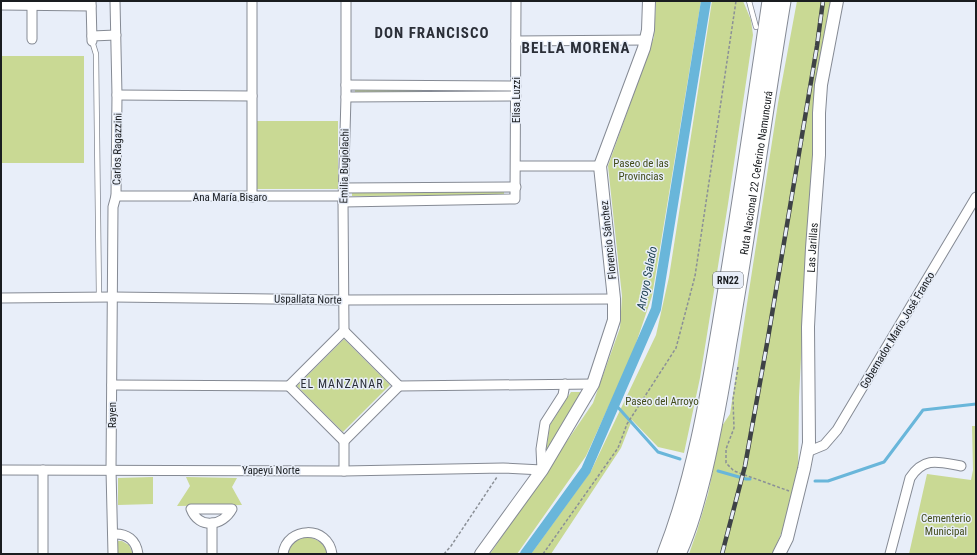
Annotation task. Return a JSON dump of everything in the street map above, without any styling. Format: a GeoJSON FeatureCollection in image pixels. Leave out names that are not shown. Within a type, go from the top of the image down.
{"type":"FeatureCollection","features":[{"type":"Feature","properties":{"kind":"highway"},"geometry":{"type":"LineString","coordinates":[[756,96],[756,27],[760,1]]}},
{"type":"Feature","properties":{"kind":"highway","name":"Ruta Nacional 22 Ceferino Namuncurá"},"geometry":{"type":"LineString","coordinates":[[665,554],[684,500],[698,446],[733,249],[770,1]]}},
{"type":"Feature","properties":{"kind":"highway","name":"Ruta Nacional 22 Ceferino Namuncurá"},"geometry":{"type":"LineString","coordinates":[[679,554],[697,501],[720,397],[749,229],[783,1]]}},
{"type":"Feature","properties":{"kind":"street","name":"Carlos Ragazzini"},"geometry":{"type":"LineString","coordinates":[[113,297],[113,207],[116,196],[117,95],[115,1]]}},
{"type":"Feature","properties":{"kind":"street"},"geometry":{"type":"LineString","coordinates":[[252,1],[252,197]]}},
{"type":"Feature","properties":{"kind":"street","name":"Emilia Bugiolachi"},"geometry":{"type":"LineString","coordinates":[[344,331],[346,1]]}},
{"type":"Feature","properties":{"kind":"street","name":"Elisa Luzzi"},"geometry":{"type":"LineString","coordinates":[[515,200],[516,1]]}},
{"type":"Feature","properties":{"kind":"street","name":"Florencio Sánchez"},"geometry":{"type":"LineString","coordinates":[[481,554],[542,470],[593,384],[614,320],[614,299],[600,166],[644,48],[648,30],[650,1]]}},
{"type":"Feature","properties":{"kind":"street","name":"Las Jarillas"},"geometry":{"type":"LineString","coordinates":[[779,554],[786,538],[798,494],[809,443],[808,327],[819,155],[820,113],[822,85],[837,1]]}},
{"type":"Feature","properties":{"kind":"street"},"geometry":{"type":"LineString","coordinates":[[1,5],[91,3],[92,38],[116,35]]}},
{"type":"Feature","properties":{"kind":"street"},"geometry":{"type":"LineString","coordinates":[[32,5],[32,39]]}},
{"type":"Feature","properties":{"kind":"street"},"geometry":{"type":"LineString","coordinates":[[516,41],[646,40]]}},
{"type":"Feature","properties":{"kind":"street"},"geometry":{"type":"LineString","coordinates":[[346,84],[516,86]]}},
{"type":"Feature","properties":{"kind":"street"},"geometry":{"type":"LineString","coordinates":[[117,95],[252,96]]}},
{"type":"Feature","properties":{"kind":"street"},"geometry":{"type":"LineString","coordinates":[[346,97],[516,96]]}},
{"type":"Feature","properties":{"kind":"street"},"geometry":{"type":"LineString","coordinates":[[516,166],[600,166]]}},
{"type":"Feature","properties":{"kind":"street","name":"Ana María Bisaro"},"geometry":{"type":"LineString","coordinates":[[116,196],[252,197],[344,195],[516,187]]}},
{"type":"Feature","properties":{"kind":"street","name":"Ana María Bisaro"},"geometry":{"type":"LineString","coordinates":[[344,195],[515,200]]}},
{"type":"Feature","properties":{"kind":"street","name":"Gobernador Mario José Franco"},"geometry":{"type":"LineString","coordinates":[[807,452],[824,445],[837,430],[976,197]]}},
{"type":"Feature","properties":{"kind":"street","name":"Uspallata Norte"},"geometry":{"type":"LineString","coordinates":[[1,298],[113,297],[344,300],[614,299]]}},
{"type":"Feature","properties":{"kind":"street","name":"Rayen"},"geometry":{"type":"LineString","coordinates":[[113,297],[111,470],[113,554]]}},
{"type":"Feature","properties":{"kind":"street"},"geometry":{"type":"LineString","coordinates":[[289,386],[344,331],[399,386]]}},
{"type":"Feature","properties":{"kind":"street"},"geometry":{"type":"LineString","coordinates":[[542,470],[541,449],[545,423],[563,395],[565,384]]}},
{"type":"Feature","properties":{"kind":"street"},"geometry":{"type":"LineString","coordinates":[[344,471],[344,441],[399,386],[593,384]]}},
{"type":"Feature","properties":{"kind":"street"},"geometry":{"type":"LineString","coordinates":[[112,385],[289,386],[344,441]]}},
{"type":"Feature","properties":{"kind":"street"},"geometry":{"type":"LineString","coordinates":[[890,554],[910,478],[915,470],[926,463],[939,462],[961,466]]}},
{"type":"Feature","properties":{"kind":"street","name":"Yapeyú Norte"},"geometry":{"type":"LineString","coordinates":[[1,470],[344,471],[503,468],[542,470]]}},
{"type":"Feature","properties":{"kind":"street"},"geometry":{"type":"LineString","coordinates":[[43,470],[43,554]]}},
{"type":"Feature","properties":{"kind":"street"},"geometry":{"type":"LineString","coordinates":[[212,523],[212,554]]}},
{"type":"Feature","properties":{"kind":"street"},"geometry":{"type":"LineString","coordinates":[[283,554],[286,543],[299,534],[307,532],[315,533],[322,537],[328,543],[332,554]]}},
{"type":"Feature","properties":{"kind":"street"},"geometry":{"type":"LineString","coordinates":[[113,534],[123,534],[129,537],[137,547],[138,554]]}},
{"type":"Feature","properties":{"kind":"lane"},"geometry":{"type":"LineString","coordinates":[[749,1],[756,27]]}},
{"type":"Feature","properties":{"kind":"lane"},"geometry":{"type":"LineString","coordinates":[[92,38],[96,54],[99,297]]}},
{"type":"Feature","properties":{"kind":"path"},"geometry":{"type":"LineString","coordinates":[[543,554],[618,448],[627,424],[676,348],[695,276],[736,1]]}},
{"type":"Feature","properties":{"kind":"path"},"geometry":{"type":"LineString","coordinates":[[738,368],[733,399],[734,428],[726,449],[726,463],[734,471],[798,494]]}},
{"type":"Feature","properties":{"kind":"path"},"geometry":{"type":"LineString","coordinates":[[444,554],[451,546],[503,468]]}},
{"type":"Feature","properties":{"kind":"green space","name":"Paseo de las Provincias"},"geometry":{"type":"Polygon","coordinates":[[[656,1],[701,1],[652,296],[632,355],[586,456],[517,554],[490,554],[593,403],[620,328],[622,296],[608,166],[654,37],[656,1]]]}},
{"type":"Feature","properties":{"kind":"green space","name":"Paseo del Arroyo"},"geometry":{"type":"Polygon","coordinates":[[[712,1],[743,1],[751,20],[753,35],[700,378],[684,453],[658,447],[632,420],[621,448],[551,554],[531,554],[591,471],[656,335],[669,277],[712,1]]]}},
{"type":"Feature","properties":{"kind":"green space"},"geometry":{"type":"Polygon","coordinates":[[[797,1],[834,1],[815,161],[804,301],[799,397],[798,476],[787,518],[773,554],[689,554],[708,494],[722,426],[730,414],[778,103],[797,1]]]}},
{"type":"Feature","properties":{"kind":"green space"},"geometry":{"type":"Polygon","coordinates":[[[1,56],[84,56],[84,163],[1,163],[1,56]]]}},
{"type":"Feature","properties":{"kind":"green space"},"geometry":{"type":"Polygon","coordinates":[[[355,89],[507,89],[507,93],[355,93],[355,89]]]}},
{"type":"Feature","properties":{"kind":"green space"},"geometry":{"type":"Polygon","coordinates":[[[257,121],[338,121],[338,189],[257,189],[257,121]]]}},
{"type":"Feature","properties":{"kind":"green space"},"geometry":{"type":"Polygon","coordinates":[[[504,191],[504,195],[352,196],[352,192],[504,191]]]}},
{"type":"Feature","properties":{"kind":"green space"},"geometry":{"type":"Polygon","coordinates":[[[344,339],[390,385],[343,432],[297,386],[344,339]]]}},
{"type":"Feature","properties":{"kind":"green space"},"geometry":{"type":"Polygon","coordinates":[[[571,392],[583,392],[546,451],[550,425],[571,392]]]}},
{"type":"Feature","properties":{"kind":"green space","name":"Cementerio Municipal"},"geometry":{"type":"Polygon","coordinates":[[[972,426],[976,426],[976,554],[909,554],[927,474],[971,480],[973,470],[972,426]]]}},
{"type":"Feature","properties":{"kind":"green space"},"geometry":{"type":"Polygon","coordinates":[[[153,477],[153,504],[118,505],[118,478],[153,477]]]}},
{"type":"Feature","properties":{"kind":"green space"},"geometry":{"type":"Polygon","coordinates":[[[186,477],[237,478],[232,487],[242,505],[177,506],[190,486],[186,477]]]}},
{"type":"Feature","properties":{"kind":"green space"},"geometry":{"type":"Polygon","coordinates":[[[307,537],[320,542],[327,554],[288,554],[290,547],[294,542],[307,537]]]}},
{"type":"Feature","properties":{"kind":"green space"},"geometry":{"type":"Polygon","coordinates":[[[117,541],[122,541],[129,545],[133,554],[118,554],[117,541]]]}},
{"type":"Feature","properties":{"kind":"waterway","name":"Arroyo Salado"},"geometry":{"type":"LineString","coordinates":[[525,554],[586,470],[656,309],[706,1]]}},
{"type":"Feature","properties":{"kind":"waterway"},"geometry":{"type":"LineString","coordinates":[[615,404],[658,452],[680,459]]}},
{"type":"Feature","properties":{"kind":"waterway"},"geometry":{"type":"LineString","coordinates":[[815,481],[828,481],[884,462],[923,410],[976,404]]}},
{"type":"Feature","properties":{"kind":"waterway"},"geometry":{"type":"LineString","coordinates":[[718,471],[750,479]]}},
{"type":"Feature","properties":{"kind":"railway"},"geometry":{"type":"LineString","coordinates":[[722,554],[745,466],[817,46],[823,1]]}},
{"type":"Feature","properties":{"kind":"district","name":"DON FRANCISCO"},"geometry":{"type":"Point","coordinates":[432,33]}},
{"type":"Feature","properties":{"kind":"district","name":"BELLA MORENA"},"geometry":{"type":"Point","coordinates":[576,48]}},
{"type":"Feature","properties":{"kind":"district","name":"EL MANZANAR"},"geometry":{"type":"Point","coordinates":[342,384]}}]}
